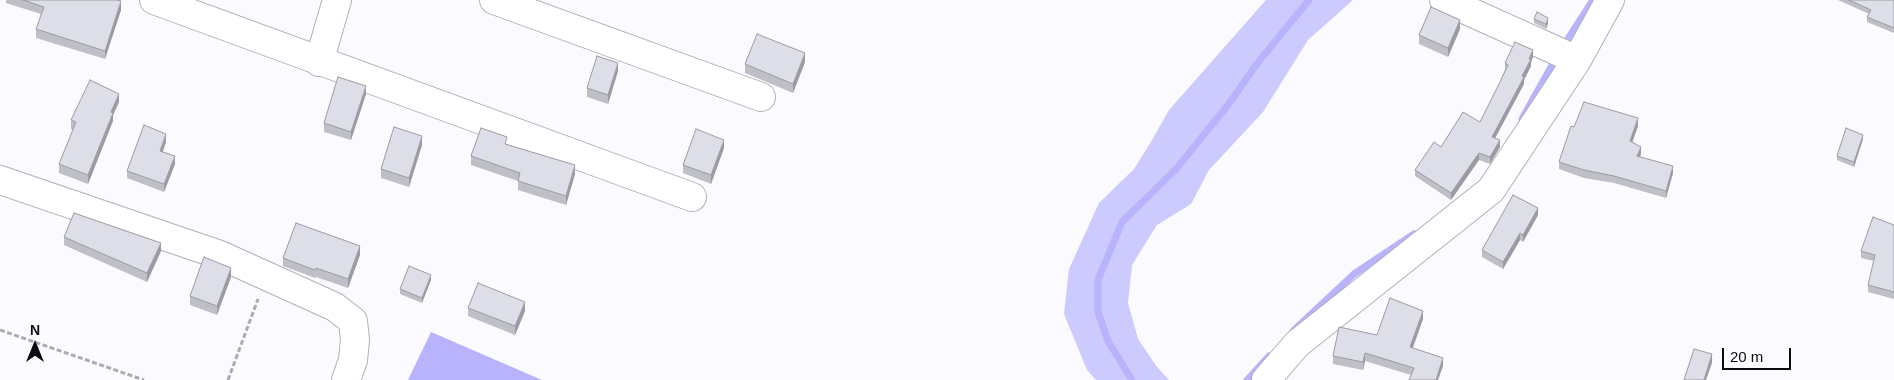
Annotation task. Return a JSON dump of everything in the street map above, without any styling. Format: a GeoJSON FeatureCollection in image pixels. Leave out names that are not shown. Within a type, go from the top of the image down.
{"type":"FeatureCollection","features":[{"type":"Feature","properties":{"kind":"street"},"geometry":{"type":"LineString","coordinates":[[154,0],[319,62],[692,196]]}},
{"type":"Feature","properties":{"kind":"street"},"geometry":{"type":"LineString","coordinates":[[319,62],[337,0]]}},
{"type":"Feature","properties":{"kind":"street"},"geometry":{"type":"LineString","coordinates":[[494,0],[761,97]]}},
{"type":"Feature","properties":{"kind":"street"},"geometry":{"type":"LineString","coordinates":[[1444,0],[1577,60]]}},
{"type":"Feature","properties":{"kind":"street"},"geometry":{"type":"LineString","coordinates":[[1266,380],[1297,344],[1491,190],[1577,60],[1610,0]]}},
{"type":"Feature","properties":{"kind":"street"},"geometry":{"type":"LineString","coordinates":[[0,180],[220,255],[335,306],[353,321],[353,360],[346,380]]}},
{"type":"Feature","properties":{"kind":"path"},"geometry":{"type":"LineString","coordinates":[[228,380],[267,276]]}},
{"type":"Feature","properties":{"kind":"path"},"geometry":{"type":"LineString","coordinates":[[0,330],[144,380]]}},
{"type":"Feature","properties":{"kind":"shaded area"},"geometry":{"type":"Polygon","coordinates":[[[1266,0],[1353,0],[1308,40],[1263,112],[1209,170],[1191,204],[1157,225],[1132,265],[1128,303],[1138,339],[1157,367],[1169,380],[1096,380],[1087,370],[1064,314],[1069,269],[1099,203],[1134,169],[1169,110],[1266,0]]]}},
{"type":"Feature","properties":{"kind":"shaded area"},"geometry":{"type":"Polygon","coordinates":[[[431,332],[542,380],[408,380],[431,332]]]}},
{"type":"Feature","properties":{"kind":"building"},"geometry":{"type":"Polygon","coordinates":[[[23,0],[121,1],[105,51],[36,29],[44,7],[23,0]]]}},
{"type":"Feature","properties":{"kind":"building"},"geometry":{"type":"Polygon","coordinates":[[[1849,0],[1894,0],[1894,28],[1867,17],[1871,10],[1849,0]]]}},
{"type":"Feature","properties":{"kind":"building"},"geometry":{"type":"Polygon","coordinates":[[[1431,7],[1460,20],[1448,48],[1419,35],[1431,7]]]}},
{"type":"Feature","properties":{"kind":"building"},"geometry":{"type":"Polygon","coordinates":[[[1537,12],[1548,18],[1546,24],[1534,19],[1537,12]]]}},
{"type":"Feature","properties":{"kind":"building"},"geometry":{"type":"Polygon","coordinates":[[[757,34],[805,53],[793,84],[745,64],[757,34]]]}},
{"type":"Feature","properties":{"kind":"building"},"geometry":{"type":"Polygon","coordinates":[[[1515,42],[1533,50],[1529,59],[1531,59],[1522,76],[1524,77],[1492,137],[1500,140],[1490,157],[1479,153],[1451,193],[1415,170],[1434,142],[1441,147],[1463,112],[1480,122],[1508,65],[1505,63],[1515,42]]]}},
{"type":"Feature","properties":{"kind":"building"},"geometry":{"type":"Polygon","coordinates":[[[597,56],[618,63],[608,95],[587,88],[597,56]]]}},
{"type":"Feature","properties":{"kind":"building"},"geometry":{"type":"Polygon","coordinates":[[[338,77],[366,86],[351,132],[324,123],[338,77]]]}},
{"type":"Feature","properties":{"kind":"building"},"geometry":{"type":"Polygon","coordinates":[[[90,80],[119,94],[88,175],[59,164],[76,122],[71,120],[90,80]]]}},
{"type":"Feature","properties":{"kind":"building"},"geometry":{"type":"Polygon","coordinates":[[[1584,102],[1638,118],[1630,141],[1641,147],[1637,156],[1673,166],[1666,191],[1559,162],[1571,126],[1574,127],[1584,102]]]}},
{"type":"Feature","properties":{"kind":"building"},"geometry":{"type":"Polygon","coordinates":[[[144,125],[166,134],[160,151],[175,156],[164,184],[127,171],[144,125]]]}},
{"type":"Feature","properties":{"kind":"building"},"geometry":{"type":"Polygon","coordinates":[[[394,127],[422,136],[409,178],[381,169],[394,127]]]}},
{"type":"Feature","properties":{"kind":"building"},"geometry":{"type":"Polygon","coordinates":[[[481,128],[507,137],[505,144],[575,165],[566,196],[518,181],[520,173],[471,156],[481,128]]]}},
{"type":"Feature","properties":{"kind":"building"},"geometry":{"type":"Polygon","coordinates":[[[1846,128],[1863,135],[1854,162],[1837,156],[1846,128]]]}},
{"type":"Feature","properties":{"kind":"building"},"geometry":{"type":"Polygon","coordinates":[[[696,129],[724,140],[711,175],[683,165],[696,129]]]}},
{"type":"Feature","properties":{"kind":"building"},"geometry":{"type":"Polygon","coordinates":[[[1513,195],[1538,208],[1523,235],[1520,233],[1503,262],[1482,250],[1513,195]]]}},
{"type":"Feature","properties":{"kind":"building"},"geometry":{"type":"Polygon","coordinates":[[[74,213],[161,243],[147,273],[64,237],[74,213]]]}},
{"type":"Feature","properties":{"kind":"building"},"geometry":{"type":"Polygon","coordinates":[[[1873,217],[1894,225],[1894,292],[1868,285],[1875,255],[1861,251],[1873,217]]]}},
{"type":"Feature","properties":{"kind":"building"},"geometry":{"type":"Polygon","coordinates":[[[296,223],[360,246],[348,279],[316,268],[315,270],[283,258],[296,223]]]}},
{"type":"Feature","properties":{"kind":"building"},"geometry":{"type":"Polygon","coordinates":[[[204,257],[231,268],[217,306],[190,296],[204,257]]]}},
{"type":"Feature","properties":{"kind":"building"},"geometry":{"type":"Polygon","coordinates":[[[409,266],[431,275],[422,298],[400,289],[409,266]]]}},
{"type":"Feature","properties":{"kind":"building"},"geometry":{"type":"Polygon","coordinates":[[[478,283],[525,302],[515,326],[468,308],[478,283]]]}},
{"type":"Feature","properties":{"kind":"building"},"geometry":{"type":"Polygon","coordinates":[[[1390,298],[1423,311],[1410,347],[1443,358],[1436,380],[1409,380],[1414,368],[1365,353],[1363,362],[1333,356],[1339,327],[1377,335],[1390,298]]]}},
{"type":"Feature","properties":{"kind":"building"},"geometry":{"type":"Polygon","coordinates":[[[1694,349],[1712,354],[1704,380],[1684,380],[1694,349]]]}},
{"type":"Feature","properties":{"kind":"waterway"},"geometry":{"type":"LineString","coordinates":[[1132,380],[1108,341],[1098,312],[1098,280],[1122,222],[1177,168],[1228,105],[1256,65],[1309,0]]}},
{"type":"Feature","properties":{"kind":"waterway"},"geometry":{"type":"LineString","coordinates":[[1568,39],[1593,0]]}},
{"type":"Feature","properties":{"kind":"waterway"},"geometry":{"type":"LineString","coordinates":[[1522,119],[1551,67]]}},
{"type":"Feature","properties":{"kind":"waterway"},"geometry":{"type":"LineString","coordinates":[[1294,330],[1354,274],[1414,234]]}},
{"type":"Feature","properties":{"kind":"waterway"},"geometry":{"type":"LineString","coordinates":[[1247,380],[1269,356]]}}]}
